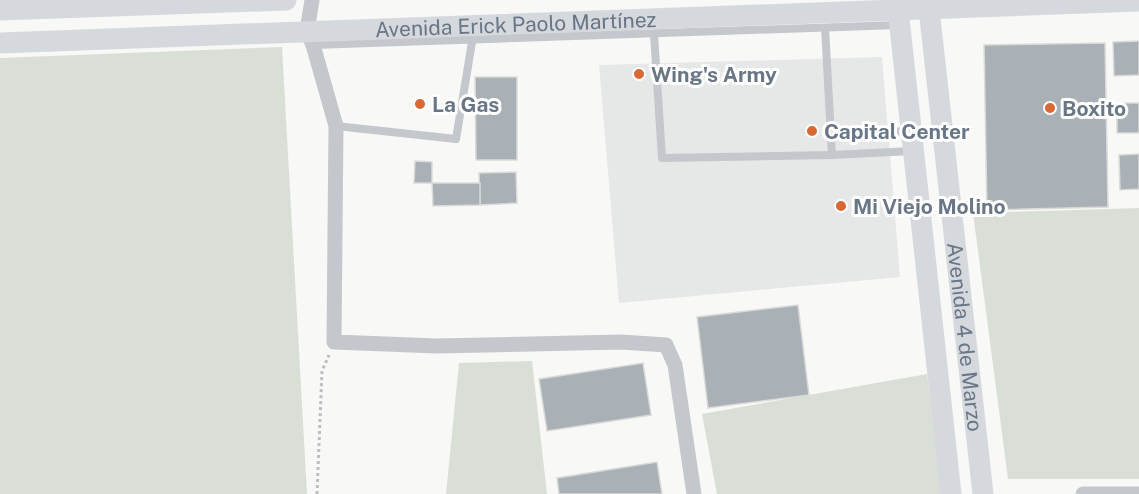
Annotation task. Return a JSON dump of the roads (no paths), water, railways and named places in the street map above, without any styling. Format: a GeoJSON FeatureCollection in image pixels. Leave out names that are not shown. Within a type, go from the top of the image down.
{"type":"FeatureCollection","features":[{"type":"Feature","properties":{"kind":"main road"},"geometry":{"type":"LineString","coordinates":[[0,10],[286,0]]}},
{"type":"Feature","properties":{"kind":"main road","name":"Avenida Erick Paolo Martínez"},"geometry":{"type":"LineString","coordinates":[[0,43],[310,38],[780,22],[898,12],[929,4],[1129,0]]}},
{"type":"Feature","properties":{"kind":"main road","name":"Avenida 4 de Marzo"},"geometry":{"type":"LineString","coordinates":[[929,4],[983,494]]}},
{"type":"Feature","properties":{"kind":"main road","name":"Avenida 4 de Marzo"},"geometry":{"type":"LineString","coordinates":[[898,12],[951,494]]}},
{"type":"Feature","properties":{"kind":"street"},"geometry":{"type":"LineString","coordinates":[[312,0],[310,38],[336,126],[334,342],[437,346],[621,342],[666,345],[675,365],[694,494]]}},
{"type":"Feature","properties":{"kind":"street"},"geometry":{"type":"LineString","coordinates":[[1083,494],[1139,494]]}},
{"type":"Feature","properties":{"kind":"lane"},"geometry":{"type":"LineString","coordinates":[[535,30],[654,34],[780,22],[825,28],[898,12]]}},
{"type":"Feature","properties":{"kind":"lane"},"geometry":{"type":"LineString","coordinates":[[825,28],[832,155]]}},
{"type":"Feature","properties":{"kind":"lane"},"geometry":{"type":"LineString","coordinates":[[336,126],[456,139],[474,32]]}},
{"type":"Feature","properties":{"kind":"lane"},"geometry":{"type":"LineString","coordinates":[[654,34],[662,158],[832,155],[912,141]]}},
{"type":"Feature","properties":{"kind":"lane"},"geometry":{"type":"LineString","coordinates":[[831,134],[912,141]]}},
{"type":"Feature","properties":{"kind":"place","name":"Wing's Army"},"geometry":{"type":"Point","coordinates":[639,74]}},
{"type":"Feature","properties":{"kind":"place","name":"La Gas"},"geometry":{"type":"Point","coordinates":[420,104]}},
{"type":"Feature","properties":{"kind":"place","name":"Boxito"},"geometry":{"type":"Point","coordinates":[1050,108]}},
{"type":"Feature","properties":{"kind":"place","name":"Capital Center"},"geometry":{"type":"Point","coordinates":[812,131]}},
{"type":"Feature","properties":{"kind":"place","name":"Mi Viejo Molino"},"geometry":{"type":"Point","coordinates":[841,206]}}]}
